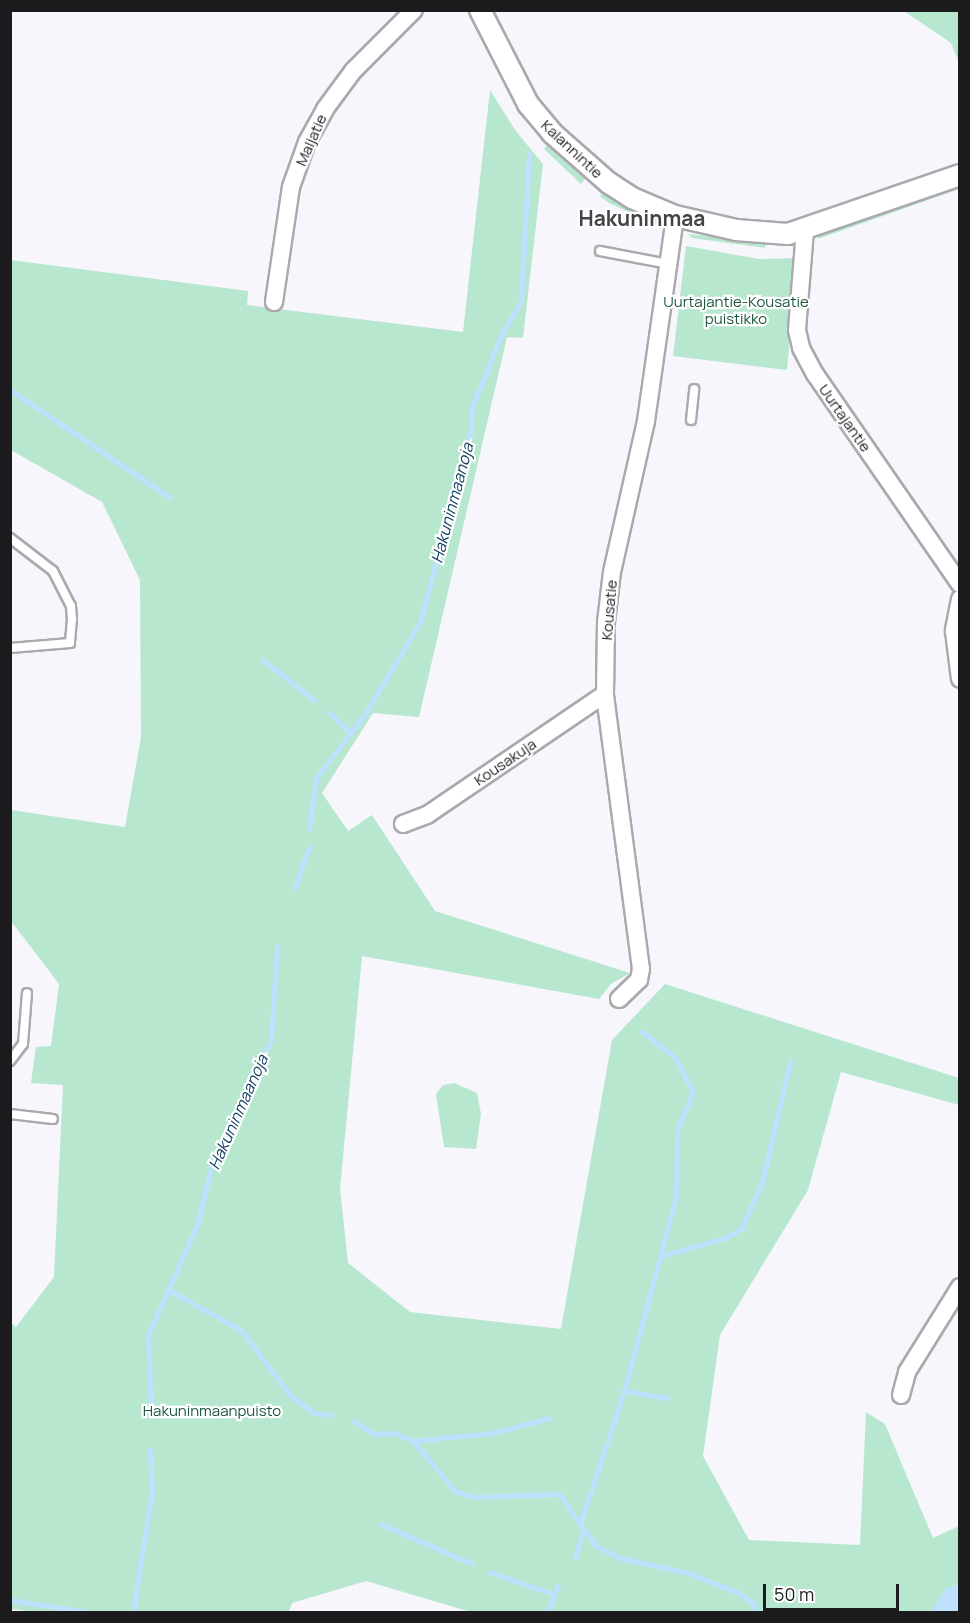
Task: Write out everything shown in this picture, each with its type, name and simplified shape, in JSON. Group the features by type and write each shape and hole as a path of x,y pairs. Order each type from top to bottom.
{"street":[{"name":"Maljatie","path":"274,302 291,187 307,142 353,71 414,10"},
{"name":"Kalannintie","path":"480,10 540,121 587,167 632,198 675,216 736,230 788,234 960,175"},
{"name":"Kousatie","path":"619,999 639,980 641,969 604,694 606,622 612,572 646,421 675,216"},
{"name":"Uurtajantie","path":"805,230 797,330 801,348 815,374 960,585"},
{"path":"960,600 954,631 960,679"},
{"name":"Kousakuja","path":"403,824 427,815 604,694"},
{"path":"901,1395 907,1372 960,1287"}],"lane":[{"path":"600,251 668,264"},
{"path":"691,420 694,389"},
{"path":"10,538 53,571 71,606 72,619 70,643 10,648"},
{"path":"10,1061 23,1044 27,993"},
{"path":"10,1114 52,1119"}],"green space":[{"path":"904,11 959,11 959,63 951,43"},
{"name":"Hakuninmaanpuisto","path":"490,90 515,130 543,164 523,338 507,337 419,717 373,713 322,793 348,831 372,815 435,911 630,973 611,984 599,999 362,956 340,1189 348,1263 410,1312 561,1329 612,1040 665,984 959,1078 959,1105 841,1072 808,1190 720,1335 703,1456 749,1540 860,1545 866,1412 885,1424 933,1538 959,1526 959,1612 471,1612 366,1581 292,1603 289,1612 36,1612 11,1609 11,1323 16,1327 54,1277 63,1085 31,1083 36,1047 51,1046 59,984 11,921 11,810 125,827 141,737 140,580 102,502 11,450 11,260 248,291 247,305 463,332"},
{"path":"547,145 585,179 581,184 544,149"},
{"path":"959,182 959,189 818,239 820,233"},
{"path":"603,191 657,218 663,228 609,203 600,196"},
{"path":"688,234 765,242 765,248 692,238"},
{"name":"Uurtajantie-Kousatie puistikko","path":"686,246 759,259 797,258 787,370 673,356"},
{"path":"454,1083 477,1093 481,1114 476,1149 444,1147 436,1094 443,1085"}],"water":[{"path":"959,1584 959,1612 931,1612 946,1588"}],"waterway":[{"name":"Hakuninmaanoja","path":"309,829 316,778 365,714 420,622 471,431 472,407 502,333 521,301 529,154"},
{"path":"10,390 169,497"},
{"path":"263,660 314,700"},
{"path":"330,713 349,732"},
{"name":"Hakuninmaanoja","path":"295,888 309,847"},
{"name":"Hakuninmaanoja","path":"151,1412 148,1335 197,1225 211,1168 271,1040 277,946"},
{"path":"580,1524 624,1391 676,1197 677,1130 693,1092 676,1058 641,1031"},
{"path":"660,1256 725,1238 741,1229 762,1183 790,1062"},
{"path":"170,1291 241,1330 290,1395 314,1413 331,1415"},
{"path":"624,1391 667,1398"},
{"path":"413,1441 493,1433 549,1418"},
{"path":"354,1421 374,1434 395,1433 413,1441 455,1491 473,1497 559,1494 596,1546 620,1558 688,1573 737,1592 753,1603 758,1612"},
{"name":"Hakuninmaanoja","path":"133,1612 152,1491 150,1450"},
{"path":"381,1524 472,1564"},
{"path":"575,1558 583,1530"},
{"path":"489,1572 553,1594"},
{"path":"547,1612 558,1585"},
{"path":"10,1600 87,1612"}],"district":[{"name":"Hakuninmaa","path":"642,218"}]}
